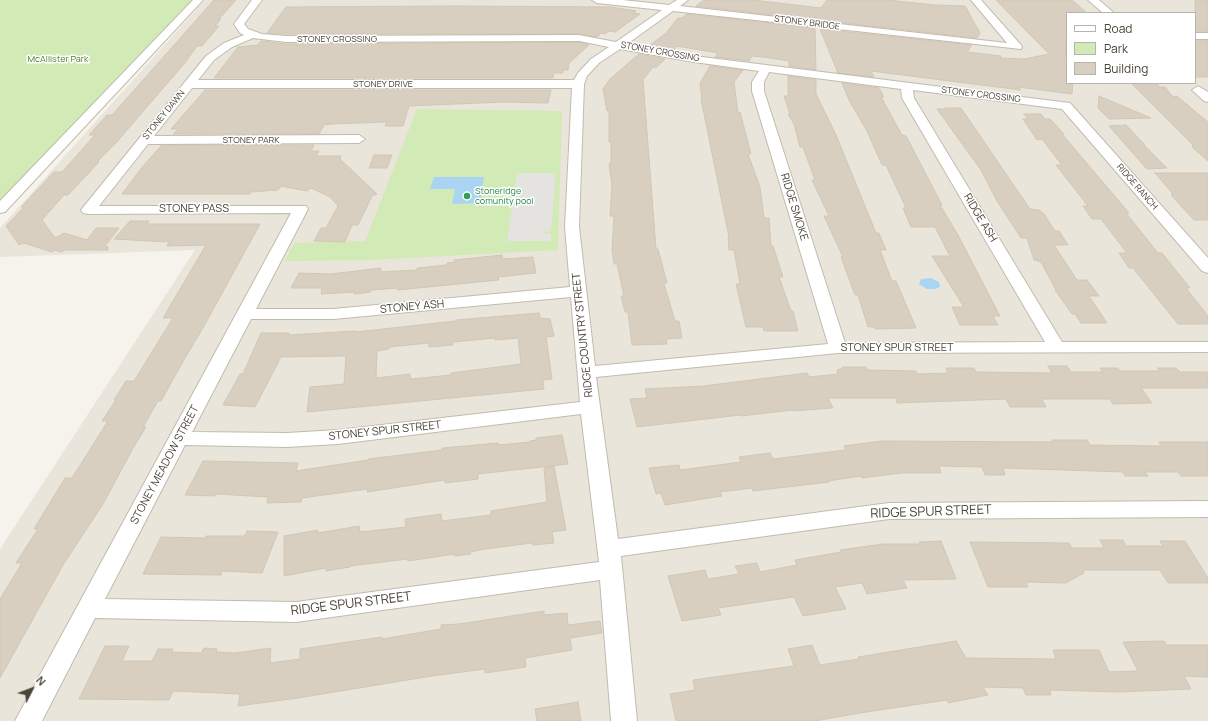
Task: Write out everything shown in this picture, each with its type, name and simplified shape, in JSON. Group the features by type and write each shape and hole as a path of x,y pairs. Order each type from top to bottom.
{"street":[{"path":"0,209 198,0"},
{"path":"252,35 244,31 239,24 257,0"},
{"name":"STONEY BRIDGE","path":"598,0 678,4 1017,47 976,0"},
{"path":"1094,0 1108,12"},
{"path":"578,84 588,68 617,45 678,4"},
{"name":"STONEY CROSSING","path":"252,35 286,39 566,38 617,45 671,55 766,68 1066,106"},
{"name":"STONEY DAWN","path":"88,210 188,84 216,53 228,45 252,35"},
{"path":"1196,36 1208,36"},
{"name":"RIDGE SMOKE","path":"766,68 758,82 758,91 838,348"},
{"name":"STONEY DRIVE","path":"188,84 578,84"},
{"name":"RIDGE COUNTRY STREET","path":"578,84 572,227 590,407 610,559 624,721"},
{"name":"RIDGE ASH","path":"907,86 908,98 1057,348"},
{"path":"1203,90 1208,98"},
{"name":"RIDGE RANCH","path":"1066,106 1208,268"},
{"name":"STONEY PARK","path":"143,140 359,139"},
{"name":"STONEY PASS","path":"88,210 300,209"},
{"name":"STONEY MEADOW STREET","path":"28,721 180,438 300,209"},
{"name":"STONEY ASH","path":"244,314 333,314 579,291"},
{"name":"STONEY SPUR STREET","path":"587,372 838,348 1208,347"},
{"name":"STONEY SPUR STREET","path":"180,438 287,440 338,437 590,407"},
{"name":"RIDGE SPUR STREET","path":"88,608 296,612 565,576 610,559 889,511 1208,509"}],"shaded area":[{"path":"205,0 1208,0 1208,721 0,721 0,549 195,250 0,257 0,228"},
{"path":"517,173 556,173 551,231 538,233 551,234 551,241 507,241"}],"green space":[{"name":"McAllister Park","path":"0,0 195,0 0,202"},
{"path":"417,109 562,111 558,250 370,260 285,261 294,243 365,241"}],"water":[{"name":"Stoneridge comunity pool","path":"434,177 484,177 480,203 452,204 455,189 430,189"},
{"path":"931,278 939,282 940,287 935,289 927,289 919,284 921,279"}],"building":[{"path":"214,0 236,0 219,19 221,19 215,26 219,26 202,46 197,46 184,64 115,144 97,162 99,162 68,195 64,195 42,220 55,238 64,233 87,240 96,228 119,228 105,246 108,247 108,250 65,250 61,252 55,250 52,252 24,243 19,245 6,226 24,207 21,207 54,172 62,172 95,135 89,135 107,115 112,115"},
{"path":"704,0 753,0 821,8 827,0 888,0 935,5 965,6 980,33 977,38 817,20 815,16 815,20 696,6"},
{"path":"996,0 1072,0 1086,12 1066,12 1066,84 1073,84 1072,94 1018,87 1021,90 871,71 874,77 838,73 820,29 972,45 967,52 1001,56 1000,58 1024,59 1049,54"},
{"path":"1195,0 1208,0 1208,32 1196,32"},
{"path":"286,7 611,7 636,11 633,13 640,14 615,32 609,31 605,34 601,33 597,37 579,34 267,33"},
{"path":"687,14 815,28 816,70 789,66 789,61 763,57 752,56 749,61 715,57 718,53 677,46 673,51 649,46 666,33 678,18 682,18"},
{"path":"1196,40 1208,40 1208,77 1196,77"},
{"path":"261,41 286,44 579,42 589,45 569,63 568,70 563,70 563,73 554,73 553,78 214,78 238,47 258,45"},
{"path":"639,54 665,59 657,67 653,67 643,80 656,249 658,249 667,283 664,283 665,287 675,321 679,321 682,338 666,339 667,344 632,345 628,312 625,312 621,296 624,296 617,264 614,264 612,250 614,216 610,216 612,185 609,164 611,163 611,142 609,142 609,111 607,111 603,89 610,79"},
{"path":"710,66 743,70 734,82 738,113 740,112 751,154 748,154 760,187 764,218 769,218 771,246 773,246 783,277 779,277 791,311 793,311 798,331 764,331 763,327 746,327 736,284 740,284 734,250 729,250 729,237 701,99 700,83"},
{"path":"788,76 816,80 816,94 836,135 876,233 879,233 886,250 880,250 892,281 896,281 916,328 875,329 874,327 868,327 858,295 855,295 841,257 843,257 824,216 829,216 812,180 815,180 803,147 800,147 794,124 788,114 790,114 784,96 788,96"},
{"path":"842,83 879,88 884,97 881,97 902,135 906,136 942,205 940,205 958,235 1000,316 993,316 998,325 960,325 952,307 964,307 932,256 950,256 935,227 911,227 903,208 906,208 886,165 882,165 867,131 849,100"},
{"path":"1132,84 1157,84 1160,87 1165,87 1172,96 1178,97 1208,122 1208,161 1192,147 1193,145"},
{"path":"205,90 551,90 548,103 503,102 409,106 403,126 385,126 387,122 331,124 324,125 319,134 173,134 179,129 171,129"},
{"path":"1099,96 1151,118 1109,119 1098,108"},
{"path":"945,108 961,108 1030,209 1039,210 1044,214 1055,231 1059,231 1068,245 1054,245 1077,280 1087,280 1099,296 1089,296 1107,323 1081,323 1075,314 1072,314 1055,290 1041,262 1034,260 1027,238 1021,238 997,201 981,170 937,109 946,109"},
{"path":"1024,114 1041,114 1045,119 1050,119 1064,134 1062,134 1129,213 1126,213 1158,253 1162,253 1190,288 1186,288 1208,316 1208,324 1178,324 1133,268 1129,268 1119,253 1127,253 1101,219 1092,219 1083,206 1088,206 1056,165 1062,165 1042,139 1037,140 1023,119 1028,119"},
{"path":"1126,125 1167,168 1147,169 1109,126"},
{"path":"162,145 314,145 311,151 319,151 316,156 341,156 340,159 377,194 372,196 358,225 352,225 345,242 314,241 321,228 326,228 338,206 330,197 311,188 307,191 281,186 278,190 251,192 250,194 122,194 143,166"},
{"path":"374,155 392,155 387,168 369,168"},
{"path":"1155,173 1208,173 1208,220 1194,220 1171,195 1173,194"},
{"path":"130,221 149,221 147,224 260,224 161,401 158,401 143,427 146,427 103,504 63,565 0,678 0,599 22,563 16,563 38,529 34,529 65,478 72,478 108,421 102,421 116,400 114,400 126,381 134,381 173,318 163,318 206,245 167,246 169,242 114,239"},
{"path":"502,255 503,259 533,257 536,273 498,277 499,280 398,290 398,288 371,290 371,292 354,294 354,292 321,294 322,288 291,288 299,273 331,274 381,268 381,272 417,270 417,268 447,265 447,263 455,262 454,260"},
{"path":"539,313 540,318 550,319 554,336 546,337 552,379 543,380 544,389 307,412 310,387 344,384 346,356 281,357 255,407 223,405 240,374 243,374 261,333 289,333 288,335 355,332 456,320","holes":["495,338 495,340 518,338 521,364 451,373 451,375 411,379 410,374 376,378 377,351 389,349 389,347 429,343 429,347 453,345 453,342"]},
{"path":"1048,366 1067,366 1071,372 1103,372 1100,368 1118,368 1120,371 1160,371 1157,368 1176,368 1180,372 1208,372 1208,388 1141,388 1152,403 1113,404 1110,399 1042,399 1046,407 1010,407 1006,399 897,403 896,398 828,398 833,408 740,415 637,427 630,399 647,398 645,389 703,386 807,373 809,377 838,374 837,370 843,368 842,367 866,367 867,370 916,371 917,374 948,373 946,368 974,368 976,372 1052,373"},
{"path":"562,435 568,464 478,474 478,479 445,483 445,480 367,492 368,489 302,498 301,502 267,503 268,497 215,494 215,496 185,495 203,461 298,463 296,471 368,459 442,450 442,448 530,442 536,440 536,438"},
{"path":"1052,440 1087,440 1090,445 1161,446 1159,442 1208,442 1208,476 1181,476 1178,472 1145,472 1148,476 1125,476 1123,472 1003,468 1005,475 985,475 982,467 939,466 941,473 901,473 862,478 861,476 828,481 829,482 753,491 752,488 720,492 722,496 665,505 661,493 656,494 649,468 679,465 680,470 741,462 739,457 770,453 773,459 846,450 844,446 882,441 1053,442"},
{"path":"554,466 566,530 552,532 554,543 533,545 532,543 485,549 470,552 471,554 455,556 455,554 408,561 408,559 350,566 326,571 326,568 284,576 284,536 318,530 318,533 359,526 360,532 406,527 405,519 441,514 442,521 491,515 491,511 547,502 544,468"},
{"path":"247,531 278,532 262,573 222,571 221,575 143,574 161,537 205,538 206,536 245,536"},
{"path":"1100,540 1123,540 1126,546 1163,546 1160,541 1185,541 1208,578 1208,583 1168,583 1160,570 1083,570 1084,573 1066,583 1026,582 1028,587 988,587 970,542 1069,543 1072,548 1104,548"},
{"path":"941,541 956,579 903,580 907,588 867,594 862,583 835,587 846,609 803,616 794,597 718,608 721,615 682,621 668,576 705,570 708,579 739,574 735,566 757,563 760,572 797,565 795,560 841,552 840,550 883,544 920,544 919,542"},
{"path":"544,611 544,615 567,613 568,625 600,621 602,633 570,638 572,650 525,658 526,667 485,673 485,669 432,676 298,698 238,706 240,694 173,691 169,700 79,699 105,646 129,646 122,661 152,661 158,649 173,649 171,652 201,653 204,648 217,649 216,652 235,653 271,648 270,663 300,659 300,649 382,637 382,639 441,629 441,625 459,624"},
{"path":"956,641 966,658 1056,659 1053,650 1099,650 1109,672 1138,671 1123,642 1164,641 1167,645 1208,645 1208,677 1184,676 1191,689 1118,692 1050,690 1051,695 1026,695 1023,688 983,687 988,695 948,703 947,700 815,721 676,721 670,694 695,690 693,680 794,666 788,649 812,645 820,665 859,659 858,657"},
{"path":"578,702 581,721 537,721 535,709"}],"place":[{"name":"Stoneridge comunity pool","path":"467,196"}]}
